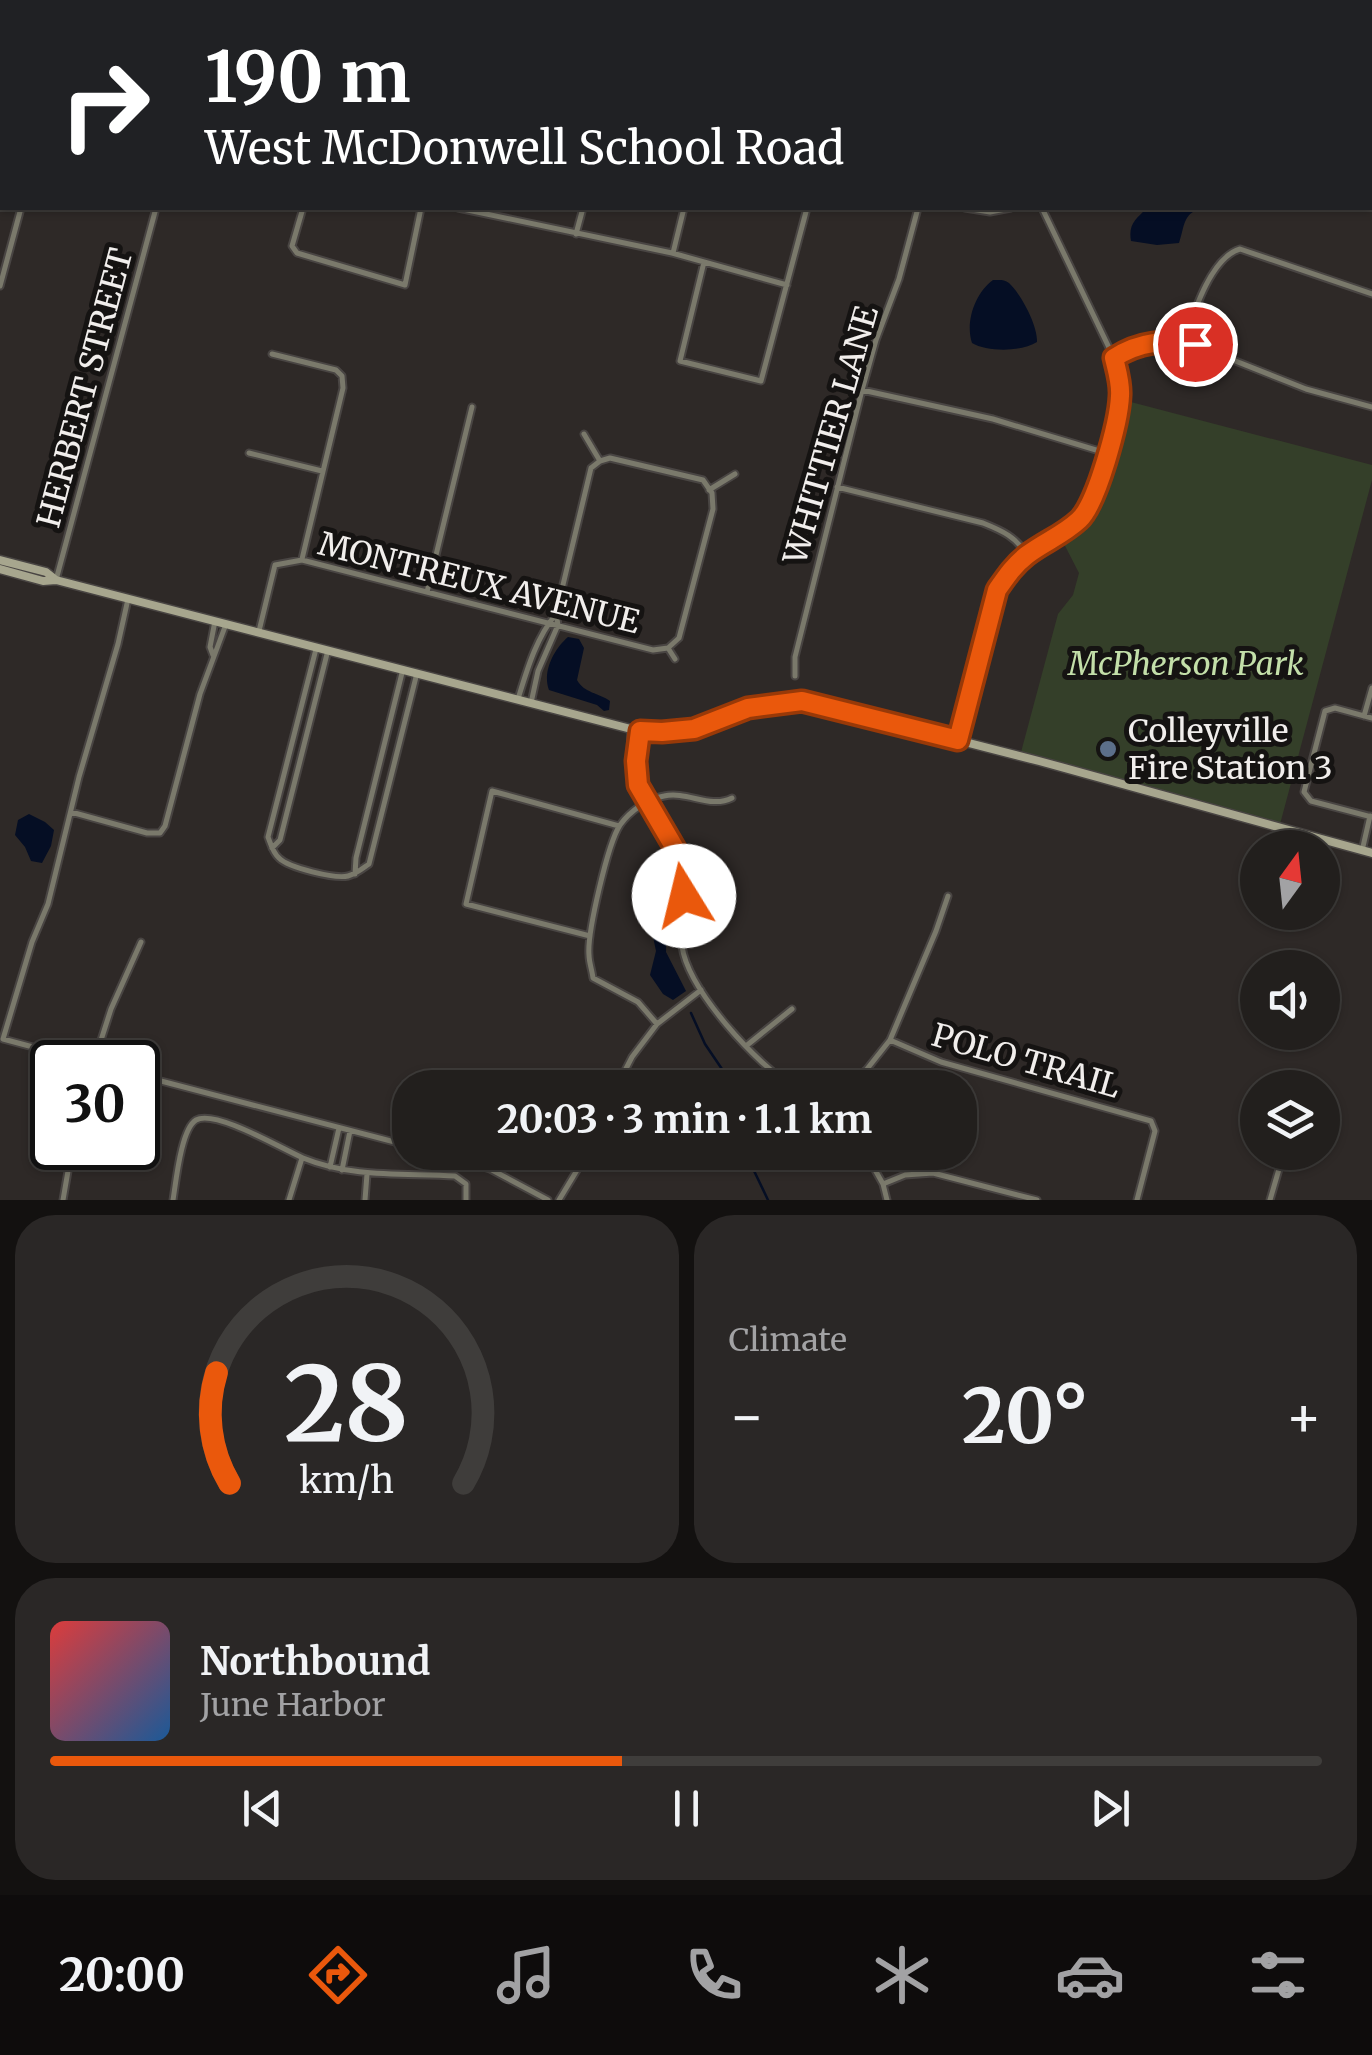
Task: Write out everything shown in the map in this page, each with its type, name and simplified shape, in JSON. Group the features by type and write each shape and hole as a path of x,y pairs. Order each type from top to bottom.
{"main road":[{"path":"0,560 46,572 56,580"},
{"path":"0,569 128,598 636,730 694,729 748,708 802,701 1372,854"}],"street":[{"path":"0,286 20,210"},
{"name":"HERBERT STREET","path":"56,580 155,210"},
{"path":"301,210 292,246 298,253 405,285 421,210"},
{"path":"475,210 672,254 786,285"},
{"path":"576,234 582,210"},
{"path":"672,254 683,210"},
{"path":"704,262 680,361 761,381 806,210"},
{"name":"WHITTIER LANE","path":"796,676 795,657 862,390 900,279 917,210"},
{"path":"958,740 997,590 1010,570 1027,555 1083,517 1096,492 1120,400 1114,358 1043,210"},
{"path":"1184,342 1199,296 1223,260 1240,249 1372,294"},
{"path":"1114,358 1152,341 1195,344 1306,389 1372,407"},
{"path":"272,354 336,370 342,376 344,388 302,560"},
{"path":"862,390 993,419 1107,454"},
{"path":"427,592 472,407"},
{"path":"584,434 600,461"},
{"path":"249,453 322,470"},
{"path":"531,703 538,670 558,625 556,614 591,468 600,461 610,458 703,480 712,493 713,509 679,638 668,648"},
{"path":"709,490 736,474"},
{"path":"837,486 983,523 1006,532 1027,555"},
{"name":"MONTREUX AVENUE","path":"259,632 276,565 302,560 654,650 668,648 675,659"},
{"path":"30,1046 2,1039 48,904 128,598"},
{"path":"518,699 528,665 556,614"},
{"path":"213,656 210,647 215,621"},
{"path":"72,812 147,833 160,833 170,812 200,694 226,624"},
{"path":"317,647 268,837 276,856 300,868 339,877 355,874 368,864 417,673"},
{"path":"272,848 280,840 328,650"},
{"path":"355,874 403,670"},
{"path":"309,676 321,679"},
{"path":"1362,851 1371,817 1311,801 1305,785 1324,714 1335,708 1368,717 1372,688"},
{"path":"397,696 410,700"},
{"path":"636,730 630,754 636,761 638,785 680,857 684,880 682,944 689,970 746,1046 772,1070"},
{"path":"590,936 466,904 479,838 492,791 619,826"},
{"path":"657,1024 638,1002 593,978 588,956 602,878 619,826 646,800 667,795 721,803 732,798"},
{"path":"865,1070 890,1040 948,896"},
{"path":"99,1040 141,942"},
{"path":"625,1070 657,1024 701,990"},
{"path":"746,1046 792,1009"},
{"name":"POLO TRAIL","path":"890,1040 942,1062 1151,1121 1156,1131 1137,1200"},
{"path":"160,1081 392,1141"},
{"path":"173,1200 188,1129 197,1119 210,1116 302,1158 342,1170 455,1176 466,1184 466,1200"},
{"path":"330,1167 339,1128"},
{"path":"342,1170 350,1130"},
{"path":"288,1200 302,1158"},
{"path":"62,1200 68,1170"},
{"path":"492,1170 548,1200"},
{"path":"559,1200 577,1170"},
{"path":"875,1170 888,1200"},
{"path":"1270,1200 1279,1170"},
{"path":"883,1184 933,1173 1037,1200"},
{"path":"365,1200 367,1174"}],"green space":[{"name":"McPherson Park","path":"1127,401 1372,465 1372,480 1279,828 1020,756 1058,614 1073,595 1079,573 1062,540 1087,520 1102,494"}],"water":[{"path":"1145,210 1198,210 1188,217 1179,243 1131,241 1136,219"},
{"path":"993,280 1007,282 1019,295 1032,319 1037,342 1005,350 972,343 973,308"},
{"path":"568,637 579,639 584,648 577,680 610,701 609,710 549,690 551,661"},
{"path":"29,814 54,830 42,863 31,861 15,835 18,820"},
{"path":"660,861 668,886 666,952 686,991 673,1000 663,994 650,975 656,951 652,932 655,915 645,893 649,869"}],"waterway":[{"path":"691,1013 723,1070"},
{"path":"754,1170 768,1200"}],"place":[{"name":"Colleyville Fire Station 3","path":"1108,749"}],"route":[{"path":"684,896 680,857 638,785 640,731 694,729 748,708 802,701 958,740 997,590 1010,570 1027,555 1083,517 1096,492 1120,400 1114,358 1152,341 1195,344"}]}
